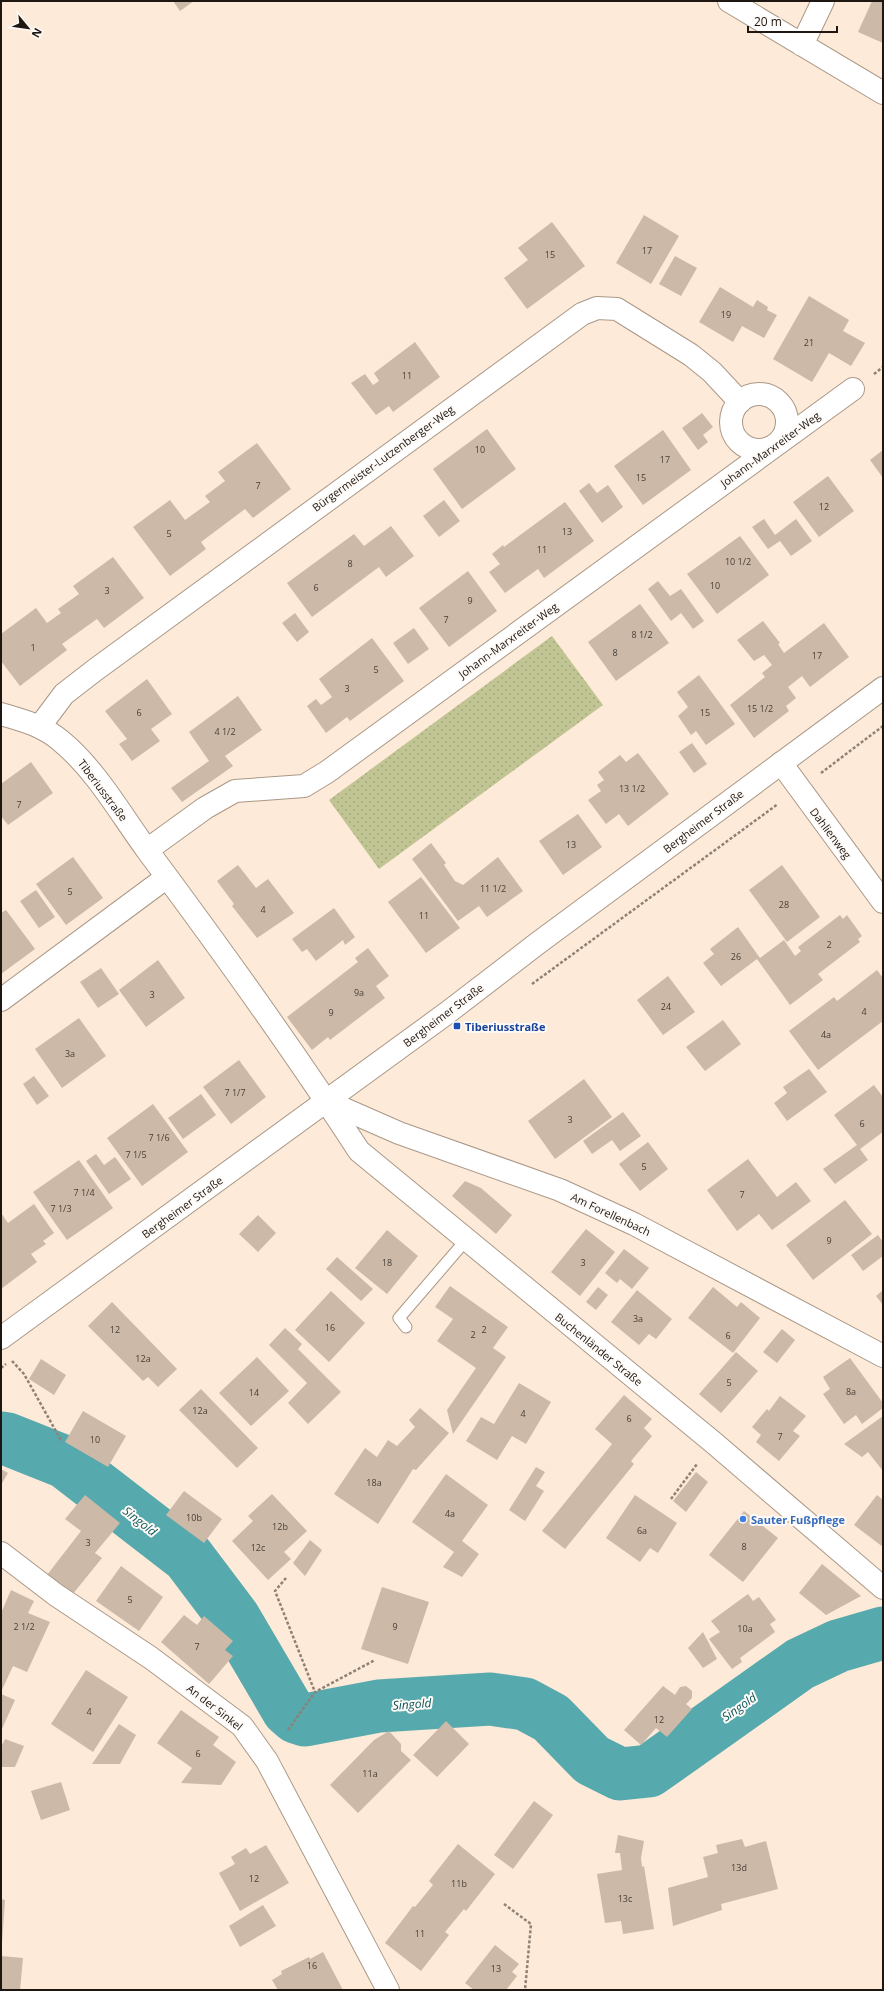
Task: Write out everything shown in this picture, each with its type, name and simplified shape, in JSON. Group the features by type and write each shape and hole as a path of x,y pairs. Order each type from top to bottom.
{"street":[{"path":"728,1 883,93"},
{"path":"802,45 823,1"},
{"name":"Bürgermeister-Lutzenberger-Weg","path":"40,726 64,694 95,670 582,314 597,308 617,309 691,355 712,372 740,402"},
{"name":"Johann-Marxreiter-Weg","path":"147,850 205,808 235,791 304,786 327,772 853,389"},
{"path":"756,394 774,398 781,404 787,421 786,430 776,445 767,449 758,450 745,446 735,436 732,428 732,418 735,409 740,402 747,397 756,394"},
{"name":"Bergheimer Straße","path":"1,1338 447,1013 538,943 883,688"},
{"name":"Tiberiusstraße","path":"1,714 40,726 61,740 84,763 326,1101"},
{"name":"Dahlienweg","path":"781,763 799,790 883,902"},
{"path":"1,1000 167,877"},
{"name":"Buchenländer Straße","path":"326,1101 359,1151 714,1443 883,1588"},
{"name":"Am Forellenbach","path":"326,1101 399,1133 540,1182 580,1199 634,1224 883,1356"},
{"name":"An der Sinkel","path":"1,1553 56,1596 151,1658 242,1726 267,1761 388,1990"}],"lane":[{"path":"406,1327 399,1318 466,1240"}],"path":[{"path":"532,984 698,861 799,790 883,726"},
{"path":"12,1360 24,1374 62,1442"},
{"path":"671,1499 714,1443"},
{"path":"286,1578 275,1591 315,1692"},
{"path":"288,1730 315,1692 375,1660"},
{"path":"504,1904 531,1924 524,1990"}],"green space":[{"path":"552,636 603,705 379,869 329,800"}],"building":[{"path":"173,1 194,1 180,11"},
{"path":"872,1 883,1 883,43 858,32"},
{"path":"644,215 679,236 651,284 616,263"},
{"path":"552,222 585,266 527,309 504,278 528,260 518,248"},
{"path":"675,256 697,268 681,296 659,284"},
{"path":"720,287 753,307 757,300 768,307 767,310 777,315 764,338 742,326 733,342 699,322"},
{"path":"809,296 849,320 843,331 865,343 851,366 829,353 812,382 773,359"},
{"path":"415,342 440,377 393,412 389,406 376,415 351,383 365,374 373,385 379,381 374,373"},
{"path":"702,413 713,427 703,435 708,442 698,450 682,428"},
{"path":"487,429 516,469 462,509 433,469"},
{"path":"663,430 691,470 643,505 614,466"},
{"path":"257,443 291,489 253,518 245,509 201,542 206,549 170,576 133,527 170,500 185,520 210,502 205,496 225,481 218,472"},
{"path":"883,450 883,478 870,460"},
{"path":"828,476 854,511 819,537 793,502"},
{"path":"589,483 597,493 608,485 623,507 602,523 579,491"},
{"path":"444,500 460,521 439,537 423,516"},
{"path":"565,502 594,541 544,578 538,569 505,593 489,572 500,564 492,554 503,545 504,547"},
{"path":"764,519 775,535 796,519 812,541 791,556 780,541 768,549 752,527"},
{"path":"391,526 414,556 386,577 379,567 312,617 287,583 354,534 364,546"},
{"path":"740,536 769,575 717,614 687,574"},
{"path":"113,557 144,598 104,628 97,619 62,644 67,650 20,686 1,661 1,634 36,608 47,623 61,613 58,609 79,594 73,586"},
{"path":"468,571 497,611 449,647 419,608"},
{"path":"658,581 670,596 681,589 704,621 693,629 681,613 671,621 648,589"},
{"path":"640,604 669,643 616,681 588,642"},
{"path":"295,613 309,632 297,642 282,623"},
{"path":"763,621 780,643 778,644 784,653 824,623 849,657 810,687 802,676 788,687 796,698 786,706 789,711 754,738 730,705 765,677 762,673 772,665 764,655 754,661 737,640"},
{"path":"414,628 429,649 408,664 393,643"},
{"path":"372,638 404,681 350,721 347,717 326,733 307,706 316,699 321,705 332,697 319,679"},
{"path":"699,675 735,724 706,745 696,731 691,735 678,716 688,707 677,692"},
{"path":"147,679 172,714 151,729 160,741 132,761 119,744 127,739 105,711"},
{"path":"238,696 262,730 225,756 233,766 182,802 171,788 209,761 189,732"},
{"path":"692,743 707,764 694,773 679,752"},
{"path":"638,753 669,794 628,826 619,814 606,824 588,800 601,791 597,785 604,780 598,772 620,755 626,762"},
{"path":"31,762 53,793 8,825 1,816 1,784"},
{"path":"578,814 602,847 563,875 539,841"},
{"path":"431,843 446,863 444,865 455,881 463,885 498,857 523,891 487,917 479,906 458,921 412,859"},
{"path":"73,857 103,898 66,925 36,884"},
{"path":"238,865 256,888 268,879 294,913 257,938 232,906 234,904 217,881"},
{"path":"782,865 820,917 787,942 749,890"},
{"path":"421,877 460,928 426,953 388,902"},
{"path":"36,890 55,917 39,928 20,901"},
{"path":"334,908 355,937 345,945 343,940 316,961 307,949 302,952 292,939"},
{"path":"6,910 35,949 1,974 1,913"},
{"path":"840,915 843,919 847,915 862,936 858,939 860,942 818,974 823,980 790,1005 757,959 721,986 703,963 714,954 710,949 738,927 760,958 784,940 795,956 801,951 798,947"},
{"path":"368,948 389,976 376,986 385,998 330,1040 328,1037 312,1050 287,1017 358,962 355,958"},
{"path":"158,960 185,998 146,1027 119,990"},
{"path":"101,968 119,994 98,1008 80,982"},
{"path":"877,970 883,978 883,1021 818,1070 789,1031 834,997 837,1001"},
{"path":"668,976 695,1012 663,1035 637,1000"},
{"path":"79,1018 106,1056 62,1088 35,1049"},
{"path":"723,1020 741,1044 705,1071 686,1047"},
{"path":"239,1060 266,1097 231,1124 203,1087"},
{"path":"809,1069 827,1092 787,1121 774,1103 787,1093 783,1087"},
{"path":"34,1076 49,1096 37,1105 23,1084"},
{"path":"584,1079 612,1117 555,1159 528,1121"},
{"path":"874,1085 883,1097 883,1132 860,1149 868,1160 835,1184 823,1169 857,1145 834,1115"},
{"path":"201,1094 216,1115 183,1139 168,1118"},
{"path":"153,1104 188,1152 142,1186 107,1138"},
{"path":"623,1112 641,1136 620,1151 612,1140 592,1154 583,1141"},
{"path":"648,1142 668,1169 640,1191 619,1164"},
{"path":"96,1154 104,1165 115,1157 131,1179 109,1194 86,1161"},
{"path":"748,1159 777,1197 796,1182 811,1201 772,1230 759,1214 737,1231 707,1190"},
{"path":"79,1160 113,1208 67,1240 33,1192"},
{"path":"465,1181 481,1188 512,1215 496,1234 452,1196"},
{"path":"845,1200 872,1234 813,1280 786,1245"},
{"path":"34,1204 54,1233 43,1241 46,1244 31,1254 37,1262 1,1289 1,1213 8,1223"},
{"path":"258,1215 276,1233 258,1252 239,1234"},
{"path":"586,1229 615,1252 580,1296 551,1272"},
{"path":"387,1230 418,1256 387,1294 355,1268"},
{"path":"878,1235 883,1242 883,1256 863,1271 851,1255"},
{"path":"624,1249 649,1268 632,1289 620,1279 617,1283 605,1273"},
{"path":"337,1257 373,1289 361,1301 326,1269"},
{"path":"450,1286 508,1327 493,1348 506,1357 453,1434 447,1410 476,1368 437,1341 453,1319 435,1307"},
{"path":"598,1287 608,1295 596,1310 586,1302"},
{"path":"713,1287 737,1307 741,1302 760,1318 733,1353 688,1318"},
{"path":"637,1290 672,1319 656,1339 649,1334 639,1345 611,1322"},
{"path":"883,1290 883,1305 876,1296"},
{"path":"331,1291 365,1323 329,1362 295,1330"},
{"path":"112,1302 177,1369 158,1387 148,1377 143,1381 88,1326"},
{"path":"285,1328 302,1344 298,1349 341,1392 308,1424 288,1403 307,1383 269,1345"},
{"path":"782,1329 795,1340 777,1363 763,1352"},
{"path":"736,1352 758,1371 721,1413 699,1394"},
{"path":"257,1357 289,1391 251,1426 219,1393"},
{"path":"850,1358 883,1403 883,1408 862,1424 856,1415 844,1424 823,1394 830,1389 823,1377"},
{"path":"41,1359 66,1375 54,1395 29,1379"},
{"path":"519,1383 551,1402 526,1444 512,1436 497,1460 466,1441 481,1417 494,1424"},
{"path":"201,1389 258,1448 237,1468 179,1410"},
{"path":"624,1395 652,1419 644,1428 652,1436 631,1461 634,1464 565,1549 542,1531 612,1444 595,1429"},
{"path":"780,1396 806,1416 793,1431 800,1436 779,1461 756,1442 761,1435 752,1427 767,1409 769,1411"},
{"path":"420,1408 449,1433 416,1470 413,1469 378,1524 334,1494 365,1448 377,1457 388,1440 397,1446 415,1427 409,1420"},
{"path":"83,1411 126,1436 108,1467 65,1442"},
{"path":"883,1416 883,1471 868,1452 862,1457 844,1444"},
{"path":"536,1467 545,1472 536,1486 544,1491 525,1521 509,1510"},
{"path":"1,1469 8,1473 1,1485"},
{"path":"696,1472 708,1482 686,1512 673,1501"},
{"path":"446,1474 488,1505 462,1541 479,1554 462,1577 443,1567 454,1552 412,1522"},
{"path":"184,1491 222,1519 204,1543 166,1515"},
{"path":"272,1494 307,1531 284,1552 291,1559 268,1580 232,1541 253,1521 248,1516"},
{"path":"85,1495 120,1523 95,1553 102,1558 72,1595 47,1575 81,1531 65,1519"},
{"path":"635,1495 677,1523 658,1553 650,1548 640,1562 606,1538"},
{"path":"877,1495 883,1500 883,1547 854,1525"},
{"path":"744,1511 778,1538 743,1582 709,1555"},
{"path":"310,1540 322,1550 305,1576 293,1563"},
{"path":"822,1564 861,1596 826,1615 799,1593"},
{"path":"121,1566 163,1597 139,1631 96,1601"},
{"path":"382,1587 429,1602 408,1664 361,1649"},
{"path":"11,1590 34,1601 28,1613 50,1622 27,1672 13,1666 1,1692 1,1613"},
{"path":"748,1594 753,1601 759,1597 776,1620 770,1624 775,1632 740,1658 742,1662 732,1669 709,1639 720,1632 711,1621"},
{"path":"184,1615 197,1625 204,1616 233,1641 225,1650 233,1656 209,1684 161,1642"},
{"path":"703,1632 717,1659 703,1668 688,1648"},
{"path":"86,1670 128,1697 93,1752 51,1724"},
{"path":"663,1686 675,1695 680,1687 686,1686 692,1691 692,1698 686,1704 692,1709 667,1737 656,1728 641,1745 624,1730"},
{"path":"1,1694 15,1700 1,1731"},
{"path":"181,1710 219,1737 213,1745 236,1762 221,1785 181,1783 192,1768 157,1743"},
{"path":"446,1721 469,1744 437,1777 413,1755"},
{"path":"119,1724 136,1735 120,1764 92,1764"},
{"path":"389,1731 401,1744 401,1751 411,1760 358,1813 330,1785 374,1740"},
{"path":"5,1739 24,1746 15,1767 1,1767 1,1747"},
{"path":"61,1782 70,1810 41,1820 31,1791"},
{"path":"534,1801 553,1815 513,1869 494,1855"},
{"path":"618,1835 644,1841 641,1858 642,1867 644,1866 654,1929 623,1934 621,1921 605,1923 597,1874 622,1870 620,1853 615,1853"},
{"path":"742,1839 745,1847 766,1841 778,1889 721,1904 722,1910 673,1926 668,1888 708,1877 703,1857 718,1853 716,1845"},
{"path":"458,1844 495,1874 466,1911 464,1909 445,1932 449,1935 421,1971 385,1943 413,1906 415,1907 433,1885 429,1881"},
{"path":"266,1845 289,1883 240,1911 219,1873 235,1864 231,1857 246,1848 250,1854"},
{"path":"1,1899 5,1900 2,1943 1,1943"},
{"path":"263,1905 276,1926 240,1947 229,1926"},
{"path":"495,1945 519,1964 512,1972 517,1976 506,1990 474,1990 465,1983"},
{"path":"323,1952 343,1990 278,1990 272,1980 282,1974 281,1971 309,1957 310,1959"},
{"path":"1,1956 23,1958 20,1990 1,1990"}],"waterway":[{"name":"Singold","path":"1,1438 65,1462 188,1557 234,1618 288,1710 296,1717 305,1720 379,1706 490,1699 525,1704 551,1718 592,1760 620,1774 649,1771 800,1664 838,1646 883,1633"}],"place":[{"name":"Tiberiusstraße","path":"457,1026"},
{"name":"Sauter Fußpflege","path":"743,1519"}]}
